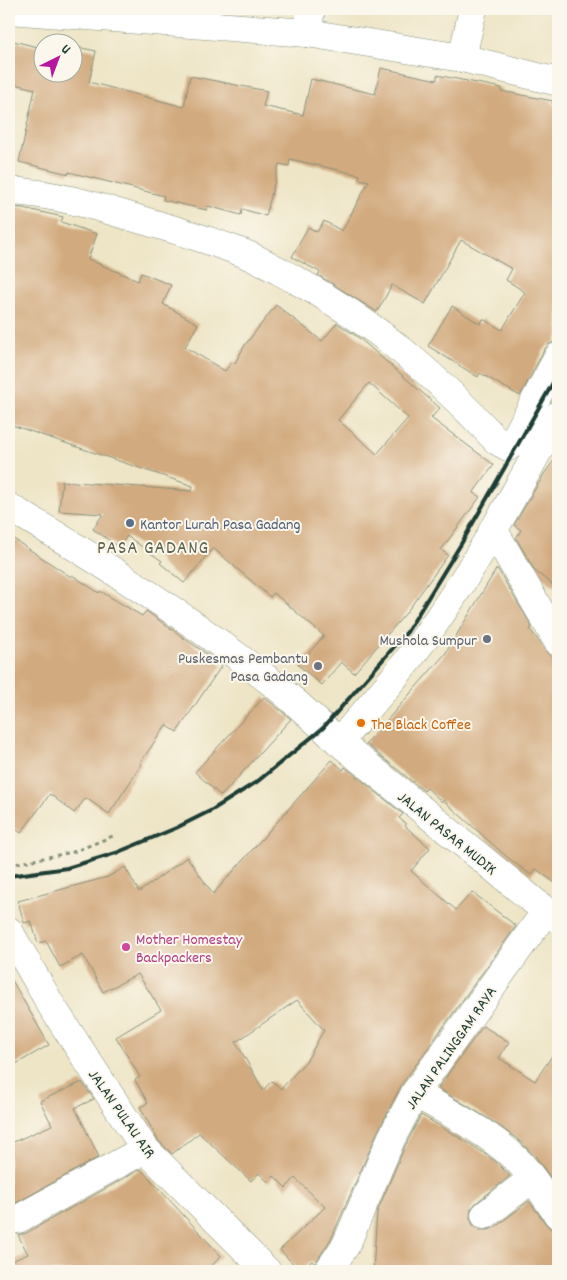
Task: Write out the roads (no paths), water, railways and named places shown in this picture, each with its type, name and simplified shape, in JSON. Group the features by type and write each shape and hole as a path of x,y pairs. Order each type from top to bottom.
{"street":[{"path":"462,58 473,9"},
{"path":"9,10 309,21 558,82"},
{"path":"9,190 54,196 96,206 159,225 244,254 288,276 330,299 398,346 453,395 497,442 504,446 508,447 512,444 558,357"},
{"path":"339,742 390,684 413,654 459,586 517,489 558,415"},
{"name":"JALAN PASAR MUDIK","path":"9,507 131,583 271,682 312,716 339,742 552,915"},
{"path":"493,529 558,642"},
{"name":"JALAN PALINGGAM RAYA","path":"328,1271 346,1245 391,1139 415,1093 552,915"},
{"name":"JALAN PULAU AIR","path":"9,933 51,1005 145,1150 267,1271"},
{"path":"415,1093 496,1143 518,1162 558,1215"},
{"path":"18,1219 145,1150"},
{"path":"485,1215 532,1179"}],"railway":[{"path":"9,876 67,868 116,853 176,828 212,810 258,781 323,728 407,632 461,544 558,374"}],"place":[{"name":"Kantor Lurah Pasa Gadang","path":"130,523"},
{"name":"Mushola Sumpur","path":"487,639"},
{"name":"Puskesmas Pembantu Pasa Gadang","path":"318,666"},
{"name":"The Black Coffee","path":"361,723"},
{"name":"Mother Homestay Backpackers","path":"126,947"}],"district":[{"name":"PASA GADANG","path":"153,546"}]}
